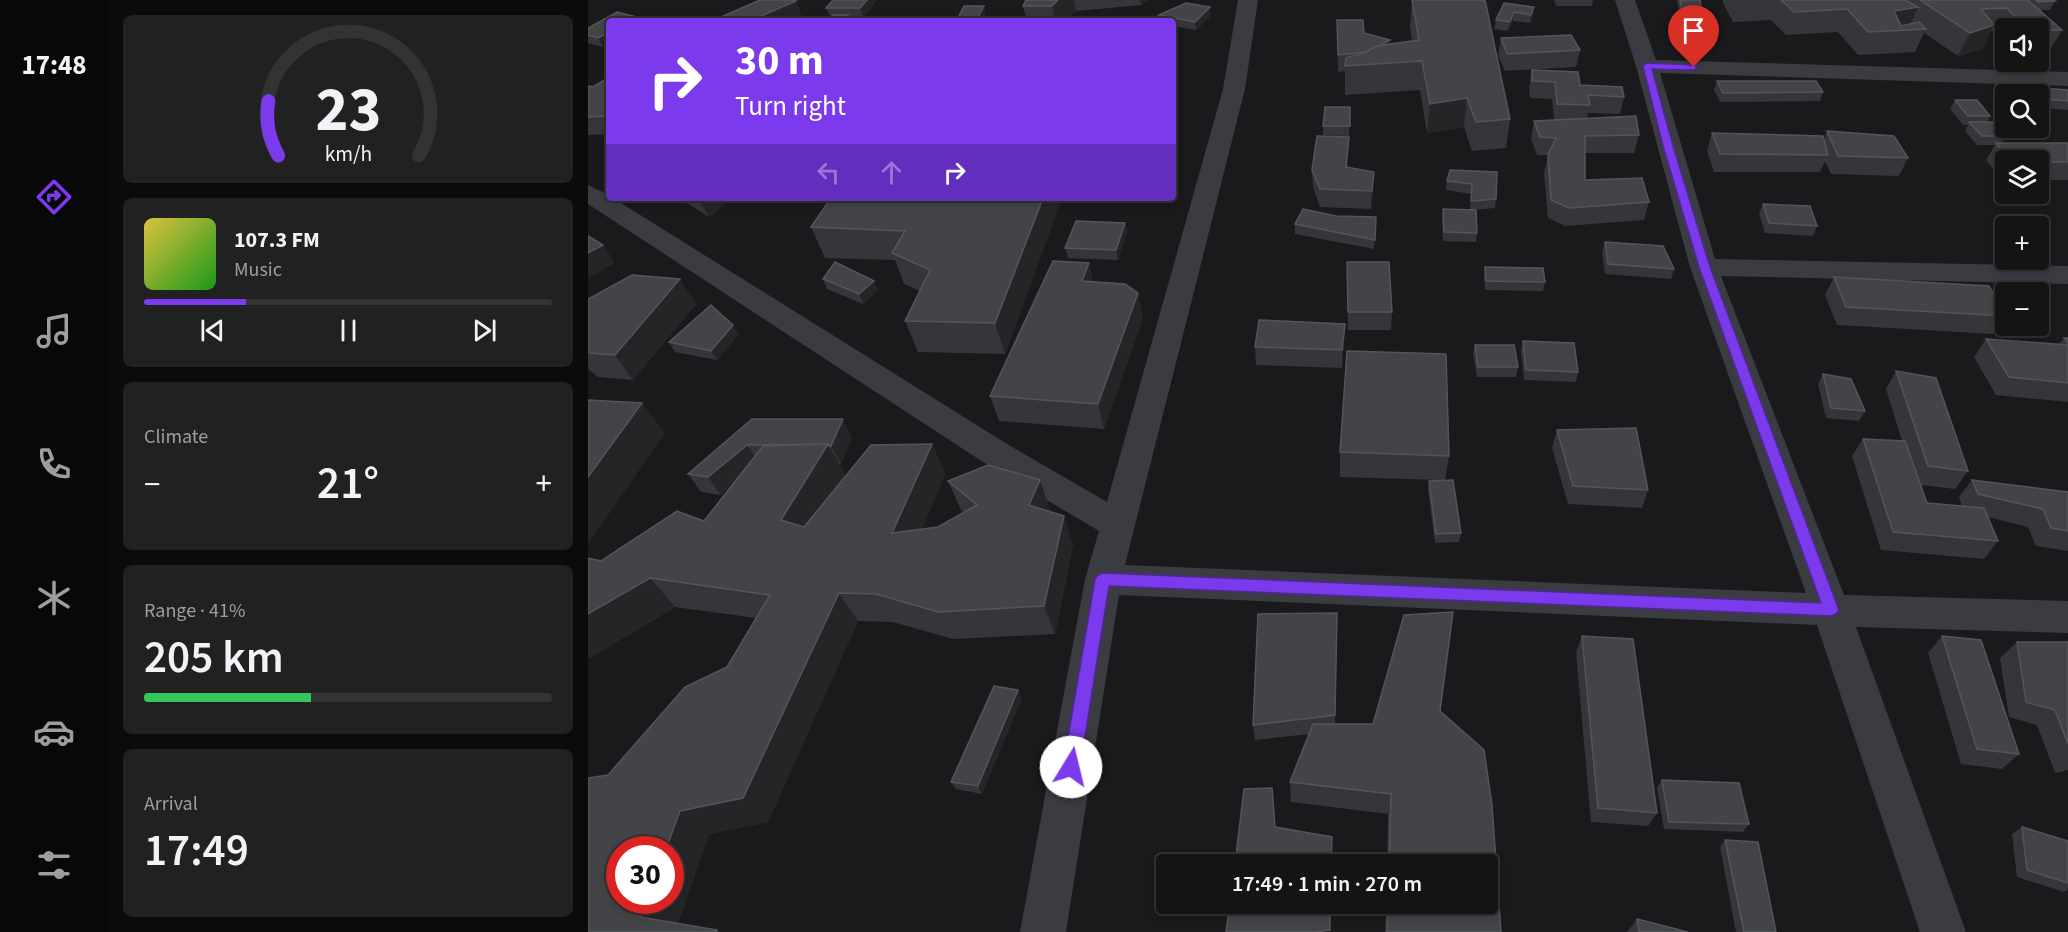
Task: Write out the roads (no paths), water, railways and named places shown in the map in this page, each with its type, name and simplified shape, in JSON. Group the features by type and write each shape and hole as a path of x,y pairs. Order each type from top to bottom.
{"street":[{"path":"1043,932 1103,579 1234,89 1248,0"},
{"path":"1625,0 1647,66 1704,267 1831,610 1943,932"},
{"path":"1647,66 2068,79"},
{"path":"588,193 995,453 1116,524"},
{"path":"1704,267 2068,275"},
{"path":"1103,579 1831,610 2068,617"}]}
